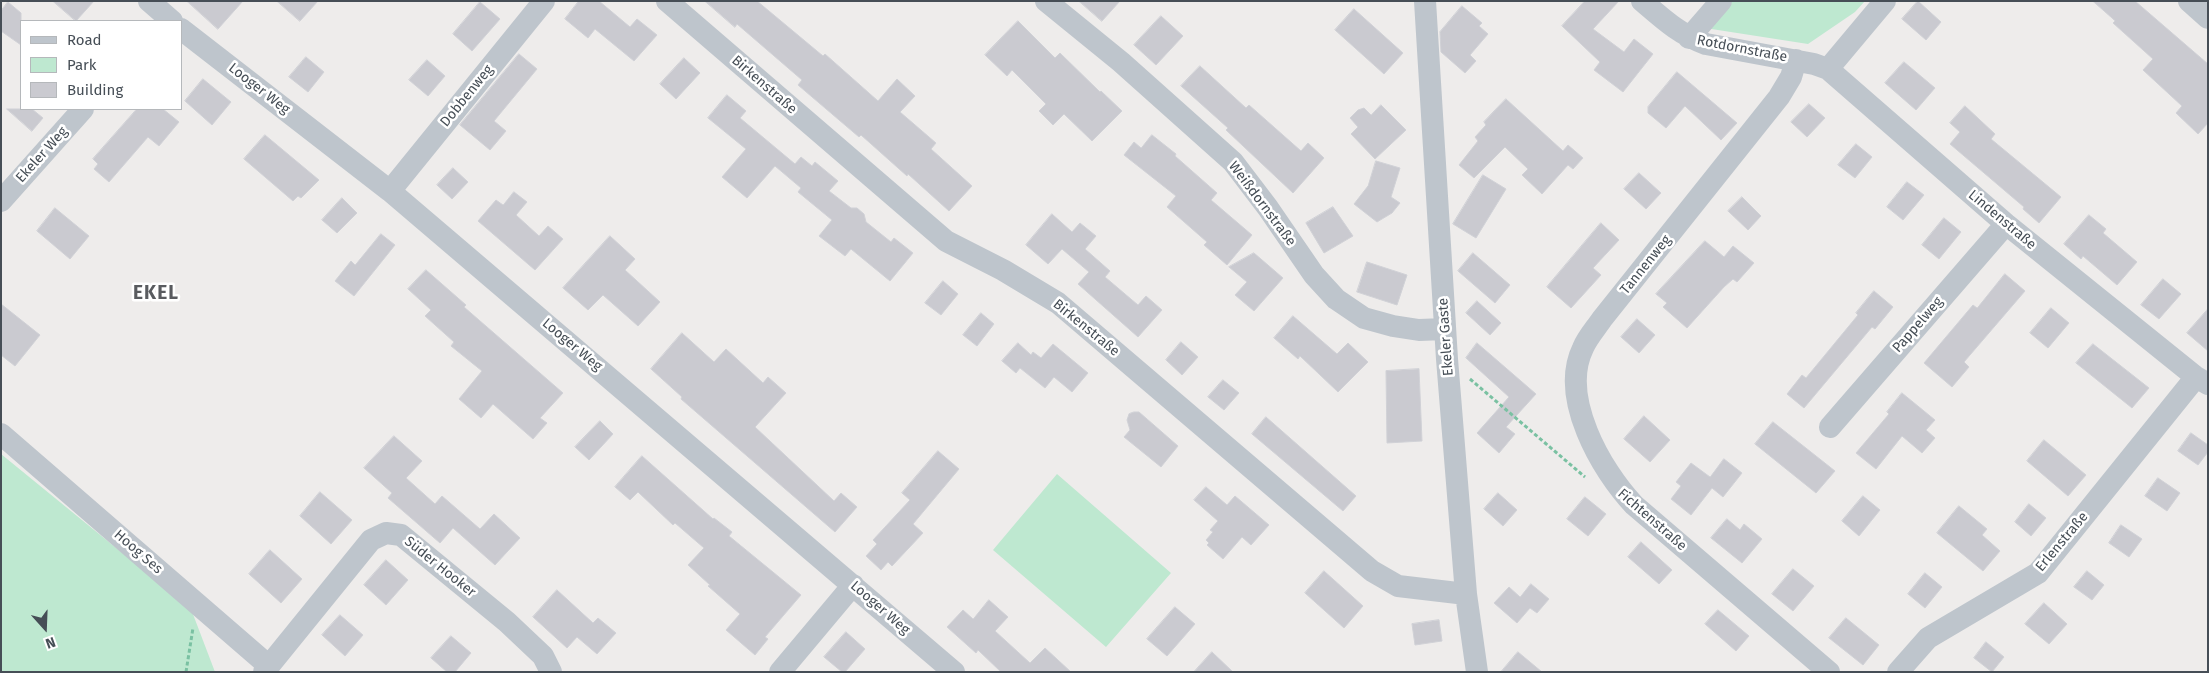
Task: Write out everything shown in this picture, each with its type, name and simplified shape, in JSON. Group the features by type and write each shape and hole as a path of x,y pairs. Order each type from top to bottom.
{"street":[{"name":"Dobbenweg","path":"390,191 544,1"},
{"name":"Birkenstraße","path":"667,1 946,241 1004,270 1058,303 1372,571 1398,586 1466,594"},
{"name":"Weißdornstraße","path":"1046,1 1121,62 1233,162 1268,208 1314,275 1336,299 1364,318 1393,326 1419,330 1445,329"},
{"name":"Ekeler Gaste","path":"1425,1 1447,359 1466,594 1477,672"},
{"name":"Rotdornstraße","path":"1642,1 1674,29 1689,38 1706,44 1796,60"},
{"path":"1689,38 1720,1"},
{"path":"1828,69 1885,1"},
{"path":"2189,1 2208,18"},
{"name":"Looger Weg","path":"182,26 390,191 954,672"},
{"name":"Lindenstraße","path":"1796,60 1828,69 2006,224 2202,381"},
{"name":"Tannenweg","path":"1618,488 1588,434 1580,410 1576,385 1577,367 1582,348 1602,319 1780,97 1791,77 1796,60"},
{"name":"Ekeler Weg","path":"1,200 82,110"},
{"name":"Pappelweg","path":"1830,427 2006,224"},
{"name":"Erlenstraße","path":"1898,672 1928,638 2038,573 2202,381"},
{"name":"Hoog Ses","path":"1,434 197,602 266,669"},
{"name":"Fichtenstraße","path":"1618,488 1634,505 1829,672"},
{"name":"Süder Hooker","path":"266,669 371,540 386,533 401,535 507,622 543,656 551,672"},
{"path":"780,672 853,585"}],"path":[{"path":"1447,359 1586,477"},
{"path":"186,672 197,602"}],"green space":[{"path":"1728,1 1865,1 1855,12 1808,44 1705,28"},
{"path":"1,454 191,609 215,672 1,672"},
{"path":"1057,474 1171,573 1106,647 993,550"}],"building":[{"path":"53,1 94,1 75,20"},
{"path":"187,1 243,1 218,29"},
{"path":"277,1 318,1 300,21"},
{"path":"579,1 599,1 630,27 637,19 657,35 634,61 595,29 588,38 565,19"},
{"path":"705,1 757,1 823,56 825,54 878,101 897,79 915,96 900,112 936,143 931,149 972,186 949,211 908,174 907,176 861,135 859,137 798,85 802,80 737,24 735,27"},
{"path":"1079,1 1120,1 1102,21"},
{"path":"1585,1 1619,1 1593,29 1624,52 1634,39 1653,54 1623,92 1594,70 1600,62 1562,26"},
{"path":"1918,1 1941,22 1926,40 1902,19"},
{"path":"2093,1 2135,1 2208,64 2208,123 2198,134 2176,113 2182,106 2143,70 2153,59 2113,23 2115,21"},
{"path":"8,2 21,13 20,44 1,31 1,11"},
{"path":"480,2 500,19 472,51 453,34"},
{"path":"1462,6 1482,23 1479,26 1488,34 1470,55 1476,61 1465,73 1441,52 1440,32"},
{"path":"1354,9 1403,53 1384,74 1335,30"},
{"path":"1161,16 1183,36 1156,65 1134,45"},
{"path":"1018,21 1055,58 1060,53 1122,111 1092,141 1064,114 1053,125 1039,111 1046,104 1012,70 1007,76 985,55"},
{"path":"519,54 537,69 494,121 506,131 490,150 460,125"},
{"path":"306,57 324,72 308,92 289,77"},
{"path":"684,58 700,73 676,99 660,84"},
{"path":"427,60 445,76 428,96 409,80"},
{"path":"1904,62 1935,88 1916,110 1885,83"},
{"path":"1200,66 1246,108 1249,105 1301,151 1308,143 1324,158 1293,193 1226,130 1228,128 1181,86"},
{"path":"1677,72 1737,123 1721,140 1685,106 1666,128 1648,113 1648,107"},
{"path":"203,79 231,102 212,125 185,101"},
{"path":"727,95 746,111 740,118 795,164 801,157 812,166 815,162 838,181 829,191 851,208 857,208 864,214 866,222 891,242 894,238 913,253 890,281 851,249 845,256 819,236 832,220 798,192 801,188 775,166 747,198 722,177 746,149 708,118"},
{"path":"1506,99 1563,151 1568,145 1583,158 1573,169 1568,165 1542,194 1522,175 1528,169 1505,147 1474,178 1459,165 1478,141 1475,137 1486,125 1484,122"},
{"path":"1809,104 1825,118 1807,137 1791,122"},
{"path":"1381,105 1406,130 1375,159 1351,134 1358,127 1350,118 1358,110 1364,108 1371,115"},
{"path":"1965,106 1995,134 1991,139 2061,197 2039,223 2023,209 2024,207 1950,144 1960,132 1950,123"},
{"path":"7,109 33,110 43,118 32,131"},
{"path":"136,110 164,110 179,122 159,146 148,137 109,182 94,169 98,164 93,159"},
{"path":"265,135 319,180 301,198 298,196 293,201 244,159"},
{"path":"1152,135 1176,154 1175,156 1217,193 1211,200 1252,235 1227,265 1204,245 1207,242 1167,207 1176,196 1124,155 1134,142 1141,148"},
{"path":"1856,144 1872,157 1855,178 1838,165"},
{"path":"1376,161 1400,168 1391,197 1400,203 1392,213 1377,222 1354,204 1368,186"},
{"path":"453,168 468,182 452,199 437,185"},
{"path":"1639,173 1661,193 1646,209 1624,189"},
{"path":"1483,175 1506,189 1476,238 1453,224"},
{"path":"1907,182 1924,195 1903,220 1887,207"},
{"path":"514,192 527,202 516,215 539,236 548,226 563,239 535,270 478,221 496,200 503,205"},
{"path":"1742,197 1761,216 1748,230 1728,211"},
{"path":"342,198 357,213 337,233 322,220"},
{"path":"1333,207 1353,236 1324,253 1306,223"},
{"path":"55,208 89,236 70,259 37,231"},
{"path":"1052,214 1072,232 1080,223 1096,236 1085,249 1110,271 1105,277 1138,305 1146,296 1162,310 1138,337 1078,284 1089,272 1062,249 1048,264 1026,245"},
{"path":"2089,215 2106,229 2103,233 2137,262 2117,285 2083,256 2081,259 2064,244"},
{"path":"1944,218 1961,232 1939,259 1922,245"},
{"path":"1601,223 1619,240 1593,268 1601,275 1571,308 1547,287"},
{"path":"381,234 395,245 354,296 335,281 351,261 355,265"},
{"path":"610,236 635,259 625,270 660,302 638,326 603,295 588,310 563,288"},
{"path":"1705,241 1724,257 1733,246 1754,263 1737,282 1733,279 1724,287 1687,328 1663,307 1667,303 1656,294"},
{"path":"1254,253 1283,278 1254,311 1235,295 1247,282 1229,267"},
{"path":"1473,253 1510,285 1495,303 1458,271"},
{"path":"1367,262 1407,275 1397,305 1357,292"},
{"path":"426,270 466,305 464,307 563,393 540,418 547,423 533,439 493,404 481,418 459,399 482,371 451,346 454,342 425,316 431,310 408,289"},
{"path":"2005,274 2025,291 1964,362 1969,367 1952,387 1924,363 1973,305 1977,308"},
{"path":"2163,279 2181,294 2159,319 2141,305"},
{"path":"943,281 958,294 941,315 925,303"},
{"path":"1874,291 1893,307 1875,329 1872,327 1804,408 1787,394 1802,375 1806,378 1858,315 1856,313"},
{"path":"1477,301 1501,323 1490,335 1466,313"},
{"path":"1,304 40,335 15,366 1,355"},
{"path":"2051,308 2069,323 2048,348 2030,333"},
{"path":"2208,309 2208,351 2187,333"},
{"path":"981,313 994,324 977,346 963,335"},
{"path":"1293,316 1337,354 1348,343 1368,362 1338,392 1300,356 1298,359 1274,338"},
{"path":"1637,319 1655,335 1639,353 1621,337"},
{"path":"682,333 714,362 726,349 763,383 768,377 786,393 755,427 834,501 841,493 857,507 835,532 681,399 682,397 651,369"},
{"path":"1181,342 1198,357 1182,375 1166,360"},
{"path":"1018,343 1031,355 1033,352 1041,358 1053,344 1088,373 1072,392 1054,377 1045,388 1020,368 1016,373 1002,361"},
{"path":"1477,343 1536,394 1506,427 1515,434 1499,453 1477,433 1509,397 1466,358"},
{"path":"2093,344 2149,388 2132,408 2076,363"},
{"path":"1419,369 1422,441 1387,443 1386,371"},
{"path":"1223,380 1239,393 1224,410 1208,397"},
{"path":"1902,393 1935,420 1926,430 1935,438 1922,453 1902,436 1876,469 1856,453 1889,414 1887,412"},
{"path":"1139,412 1178,446 1161,467 1124,437 1130,430 1127,420 1129,414"},
{"path":"1644,416 1670,440 1650,462 1624,439"},
{"path":"1266,417 1356,496 1343,511 1252,434"},
{"path":"600,421 613,434 589,460 575,447"},
{"path":"1773,422 1835,471 1816,493 1755,444"},
{"path":"2191,433 2208,445 2208,452 2198,465 2178,451"},
{"path":"394,436 422,461 406,478 435,504 442,496 480,529 494,514 520,538 495,565 453,528 440,543 388,498 392,493 364,468"},
{"path":"2044,440 2086,475 2068,496 2027,461"},
{"path":"938,451 959,469 913,524 923,533 892,566 888,562 881,570 866,556 877,544 873,540 910,500 902,493"},
{"path":"642,456 713,519 732,532 729,536 801,595 765,637 768,639 755,655 726,630 740,614 708,586 710,585 688,565 704,548 675,523 673,525 638,492 630,500 615,487"},
{"path":"1724,459 1742,473 1723,497 1712,488 1691,515 1671,499 1681,486 1676,482 1691,463 1710,477"},
{"path":"2158,478 2180,493 2167,511 2145,496"},
{"path":"1206,487 1227,505 1235,496 1269,525 1251,545 1242,537 1223,559 1207,545 1209,543 1206,540 1213,532 1210,530 1218,521 1194,500"},
{"path":"320,492 352,520 331,544 300,516"},
{"path":"1498,493 1517,510 1503,526 1484,509"},
{"path":"1863,496 1880,510 1859,536 1842,521"},
{"path":"1585,497 1606,514 1588,536 1567,519"},
{"path":"2029,504 2046,518 2031,536 2015,522"},
{"path":"1959,506 1987,529 1982,535 2000,551 1983,571 1937,533"},
{"path":"1727,519 1740,530 1744,524 1762,539 1742,563 1711,538"},
{"path":"2121,525 2142,539 2129,557 2109,543"},
{"path":"1641,542 1672,570 1659,584 1628,557"},
{"path":"270,550 302,579 281,603 249,574"},
{"path":"386,560 408,580 386,605 364,585"},
{"path":"1793,569 1814,586 1793,611 1772,594"},
{"path":"1324,571 1363,606 1344,628 1305,593"},
{"path":"2087,571 2104,585 2092,600 2074,587"},
{"path":"1925,573 1942,587 1925,608 1908,594"},
{"path":"1531,584 1549,599 1537,613 1530,608 1517,623 1494,603 1509,587 1520,597"},
{"path":"557,590 593,623 598,618 616,633 597,654 577,637 567,648 533,617"},
{"path":"989,600 1008,617 995,631 1030,663 1045,648 1071,672 1001,672 978,650 976,653 947,627 963,610 973,619"},
{"path":"2044,603 2067,624 2049,644 2025,624"},
{"path":"1175,607 1195,624 1167,656 1147,639"},
{"path":"1718,610 1749,636 1736,651 1705,624"},
{"path":"340,615 363,635 345,656 322,635"},
{"path":"1846,618 1879,645 1863,665 1829,638"},
{"path":"1439,620 1442,641 1415,645 1412,624"},
{"path":"846,632 865,649 845,672 842,672 824,657"},
{"path":"451,636 471,653 455,672 447,672 431,658"},
{"path":"1986,642 2004,657 1992,672 1974,658"},
{"path":"1212,652 1233,672 1194,672"},
{"path":"1518,652 1542,672 1501,672"}],"district":[{"name":"EKEL","path":"156,294"}]}
